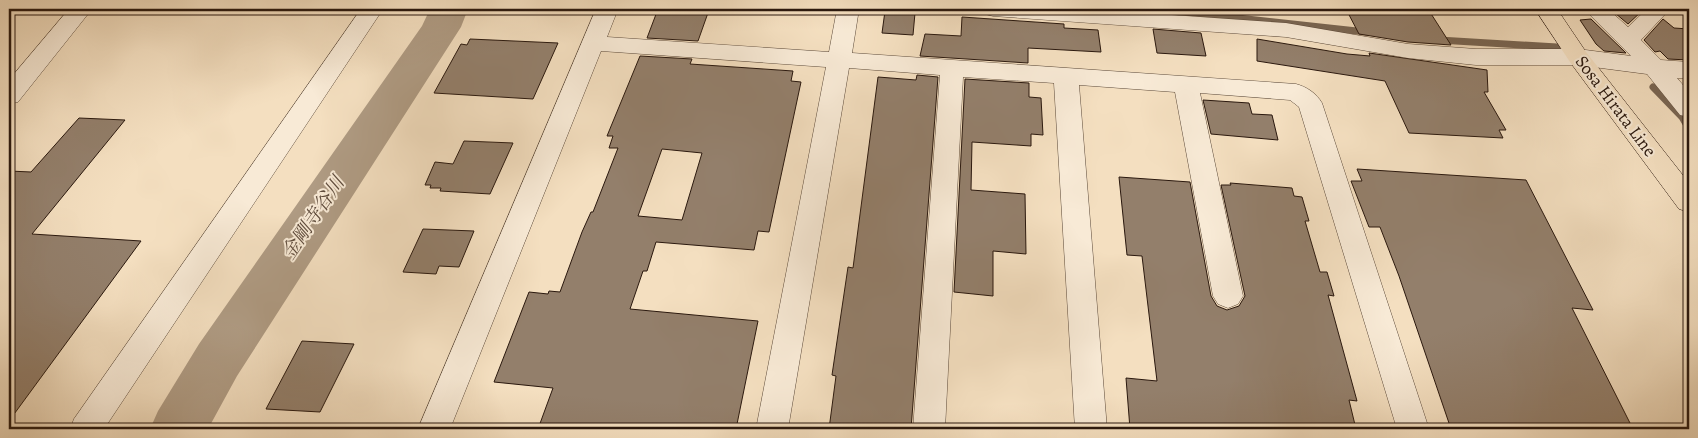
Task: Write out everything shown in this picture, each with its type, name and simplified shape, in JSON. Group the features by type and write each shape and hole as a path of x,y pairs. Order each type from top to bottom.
{"main road":[{"name":"Sosa Hirata Line","path":"1546,9 1578,57 1689,202"}],"street":[{"path":"9,96 81,9"},
{"path":"86,429 372,9"},
{"path":"434,429 607,9"},
{"path":"772,429 848,9"},
{"path":"1005,9 1178,15 1286,30 1408,51 1476,57 1578,57 1689,70"},
{"path":"1595,9 1628,39 1674,88 1689,109"},
{"path":"1628,39 1658,9"},
{"path":"593,43 1296,92 1310,103 1413,429"},
{"path":"929,429 952,68"},
{"path":"1066,76 1091,429"},
{"path":"1186,84 1228,296"}],"building":[{"path":"658,9 709,10 698,41 647,38"},
{"path":"1346,9 1428,9 1451,45 1408,42 1359,34"},
{"path":"1643,10 1628,24 1615,13"},
{"path":"885,11 915,13 913,35 882,33"},
{"path":"962,17 1064,24 1064,28 1098,30 1101,52 1028,48 1028,63 920,56 925,34 961,36"},
{"path":"1591,19 1626,53 1604,51 1596,44 1580,20"},
{"path":"1663,19 1674,28 1689,29 1689,60 1668,59 1660,51 1655,52 1644,40"},
{"path":"1153,29 1201,33 1206,56 1157,53"},
{"path":"470,39 558,43 533,99 434,93 461,44 467,45"},
{"path":"1257,39 1347,54 1370,56 1369,53 1487,70 1488,92 1484,92 1506,130 1499,130 1503,138 1409,133 1385,81 1257,61"},
{"path":"640,56 692,59 690,64 793,71 791,81 801,82 769,232 758,231 754,250 656,242 647,271 643,271 630,309 758,321 736,429 538,429 553,388 494,382 529,292 548,294 549,291 560,292 582,232 591,212 593,212 618,148 609,148 613,136 607,136","holes":["662,149 702,153 682,220 638,216"]},
{"path":"917,75 938,77 911,429 829,429 836,376 832,375 848,267 853,268 878,77 916,80"},
{"path":"965,79 1029,83 1029,97 1041,98 1043,135 1031,134 1031,146 972,142 971,190 1025,194 1026,254 993,251 993,296 954,292"},
{"path":"1203,100 1249,103 1252,114 1272,115 1278,140 1211,134"},
{"path":"79,118 125,120 32,234 141,241 9,421 9,171 31,172"},
{"path":"464,141 513,143 490,194 440,191 441,188 430,188 431,185 425,185 435,162 453,164"},
{"path":"1357,169 1526,180 1593,310 1572,308 1633,429 1451,429 1399,276 1380,227 1369,227 1351,181 1362,181"},
{"path":"1119,177 1190,182 1211,296 1217,306 1227,310 1239,306 1245,296 1221,185 1231,185 1230,183 1292,188 1294,196 1302,197 1309,221 1305,221 1320,272 1327,272 1334,296 1328,295 1357,401 1349,400 1356,429 1130,429 1126,378 1157,381 1142,256 1127,255"},
{"path":"423,229 474,231 459,267 439,266 436,274 403,272"},
{"path":"302,341 354,344 320,412 266,409"}],"waterway":[{"name":"金剛寺谷川","path":"178,429 218,360 441,27 449,9"},
{"path":"1157,9 1366,32"},
{"path":"1439,40 1557,47"},
{"path":"1653,87 1682,117 1689,129"}]}
